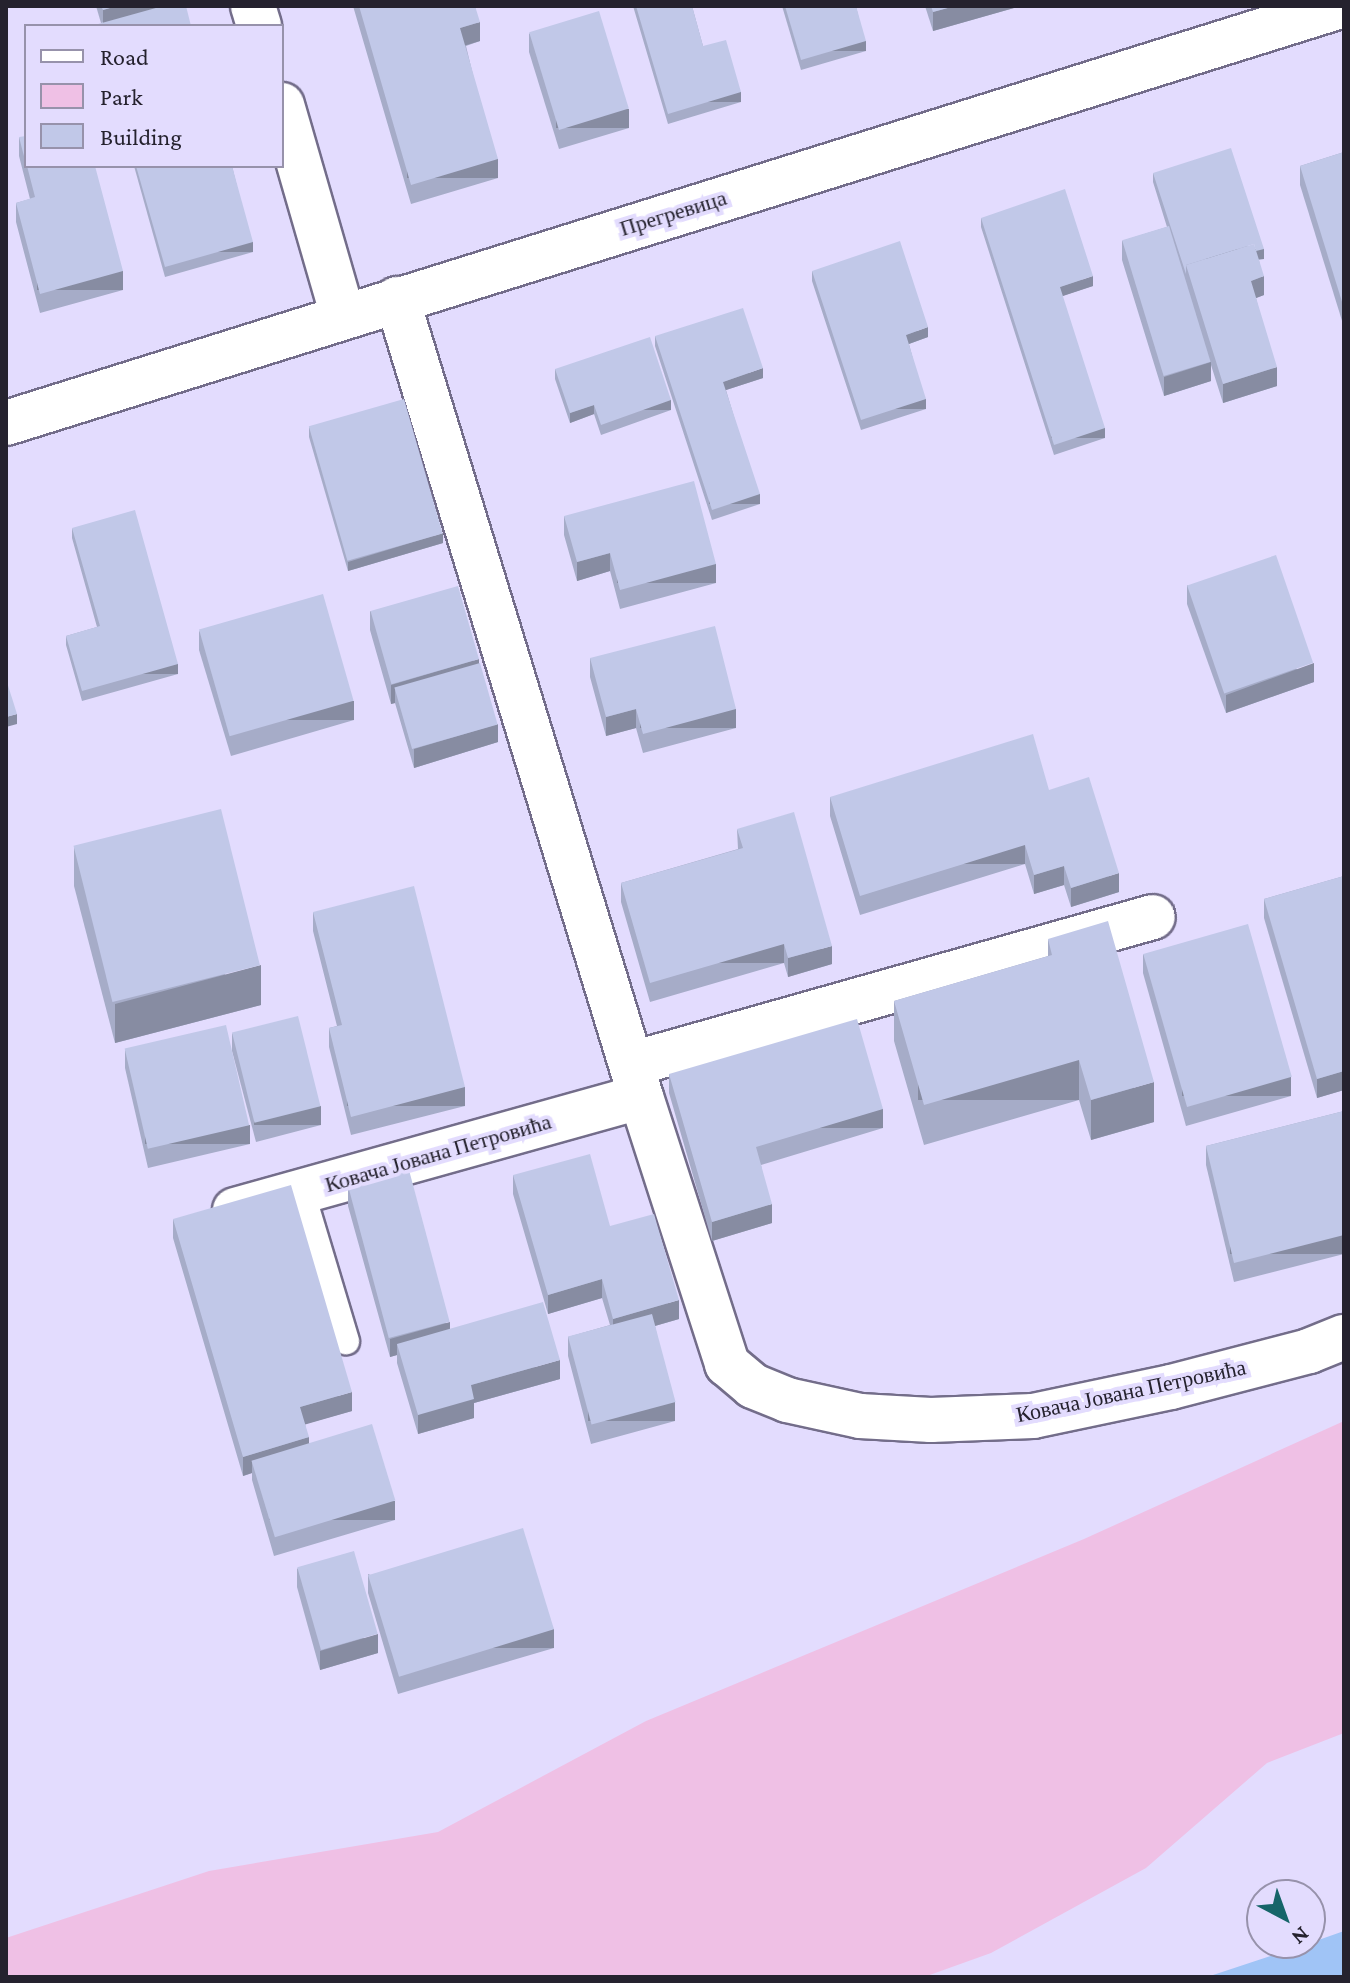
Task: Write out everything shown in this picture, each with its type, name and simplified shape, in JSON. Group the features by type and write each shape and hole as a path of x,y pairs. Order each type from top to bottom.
{"street":[{"name":"Прегревица","path":"6,423 1341,6"},
{"path":"284,112 343,316"},
{"path":"397,299 637,1080"},
{"name":"Ковача Јована Петровића","path":"234,1210 1153,917"},
{"name":"Ковача Јована Петровића","path":"637,1080 727,1364 753,1386 787,1400 860,1416 931,1420 1033,1416 1171,1387 1309,1351 1344,1337"}],"lane":[{"path":"301,1191 346,1341"}],"green space":[{"path":"1344,1421 1344,1733 1267,1763 1146,1868 991,1953 924,1977 6,1977 6,1938 209,1871 438,1832 646,1721 1084,1539"}],"water":[{"path":"1344,1931 1344,1977 1207,1977 1262,1959 1326,1959 1326,1937"}],"building":[{"path":"163,6 186,6 190,24 98,24"},
{"path":"359,6 475,6 480,22 460,28 498,159 411,185"},
{"path":"636,6 692,6 703,46 726,40 741,92 668,114"},
{"path":"785,6 856,6 866,41 801,60"},
{"path":"931,6 955,6 933,12"},
{"path":"599,11 629,109 559,130 529,32"},
{"path":"24,136 24,156 19,137"},
{"path":"1231,148 1264,249 1256,251 1254,244 1186,265 1186,274 1153,173"},
{"path":"1344,152 1344,304 1343,305 1300,166"},
{"path":"28,168 96,168 123,271 40,294 16,203 35,197"},
{"path":"137,168 233,168 253,242 165,267"},
{"path":"1065,189 1093,276 1060,287 1105,428 1054,445 981,218"},
{"path":"1169,226 1211,362 1164,376 1122,240"},
{"path":"900,241 928,327 906,335 926,399 861,420 812,271"},
{"path":"1254,244 1264,276 1251,281 1277,367 1223,384 1186,265"},
{"path":"743,308 763,368 723,382 760,494 712,510 655,336"},
{"path":"650,337 671,400 601,425 594,405 570,413 555,369"},
{"path":"404,399 443,534 347,561 309,426"},
{"path":"694,481 716,564 620,590 610,553 577,562 564,516"},
{"path":"135,510 178,664 82,691 66,636 100,626 72,528"},
{"path":"1276,555 1313,663 1224,693 1187,586"},
{"path":"458,586 479,659 391,684 371,611"},
{"path":"323,594 354,701 230,736 199,630"},
{"path":"715,626 736,709 643,734 636,709 606,717 590,658"},
{"path":"480,663 498,725 412,749 394,688"},
{"path":"6,679 17,714 6,717"},
{"path":"1033,734 1049,790 1089,777 1119,873 1071,888 1064,866 1034,875 1025,845 860,896 830,797"},
{"path":"221,809 260,965 112,1002 74,846"},
{"path":"794,812 832,946 788,958 784,944 650,983 621,883 743,848 737,829"},
{"path":"1344,876 1344,1071 1317,1079 1264,899"},
{"path":"414,886 465,1087 351,1117 329,1028 342,1025 313,912"},
{"path":"1108,921 1154,1082 1091,1100 1079,1060 924,1105 894,1001 1052,955 1048,939"},
{"path":"1248,924 1292,1077 1187,1107 1143,954"},
{"path":"298,1016 320,1106 255,1123 232,1032"},
{"path":"857,1019 883,1109 756,1147 772,1204 712,1222 669,1074"},
{"path":"226,1025 249,1125 148,1149 125,1048"},
{"path":"1344,1111 1344,1235 1234,1263 1206,1146"},
{"path":"590,1154 610,1226 654,1214 679,1300 613,1319 602,1279 548,1295 513,1175"},
{"path":"409,1170 450,1322 389,1338 348,1186"},
{"path":"291,1185 352,1392 300,1407 309,1437 243,1457 173,1219"},
{"path":"543,1302 560,1360 471,1385 474,1399 418,1415 397,1344"},
{"path":"652,1314 676,1402 592,1424 568,1337"},
{"path":"372,1424 395,1501 275,1537 252,1461"},
{"path":"523,1528 554,1629 399,1677 368,1575"},
{"path":"354,1551 378,1634 321,1650 297,1567"}]}
